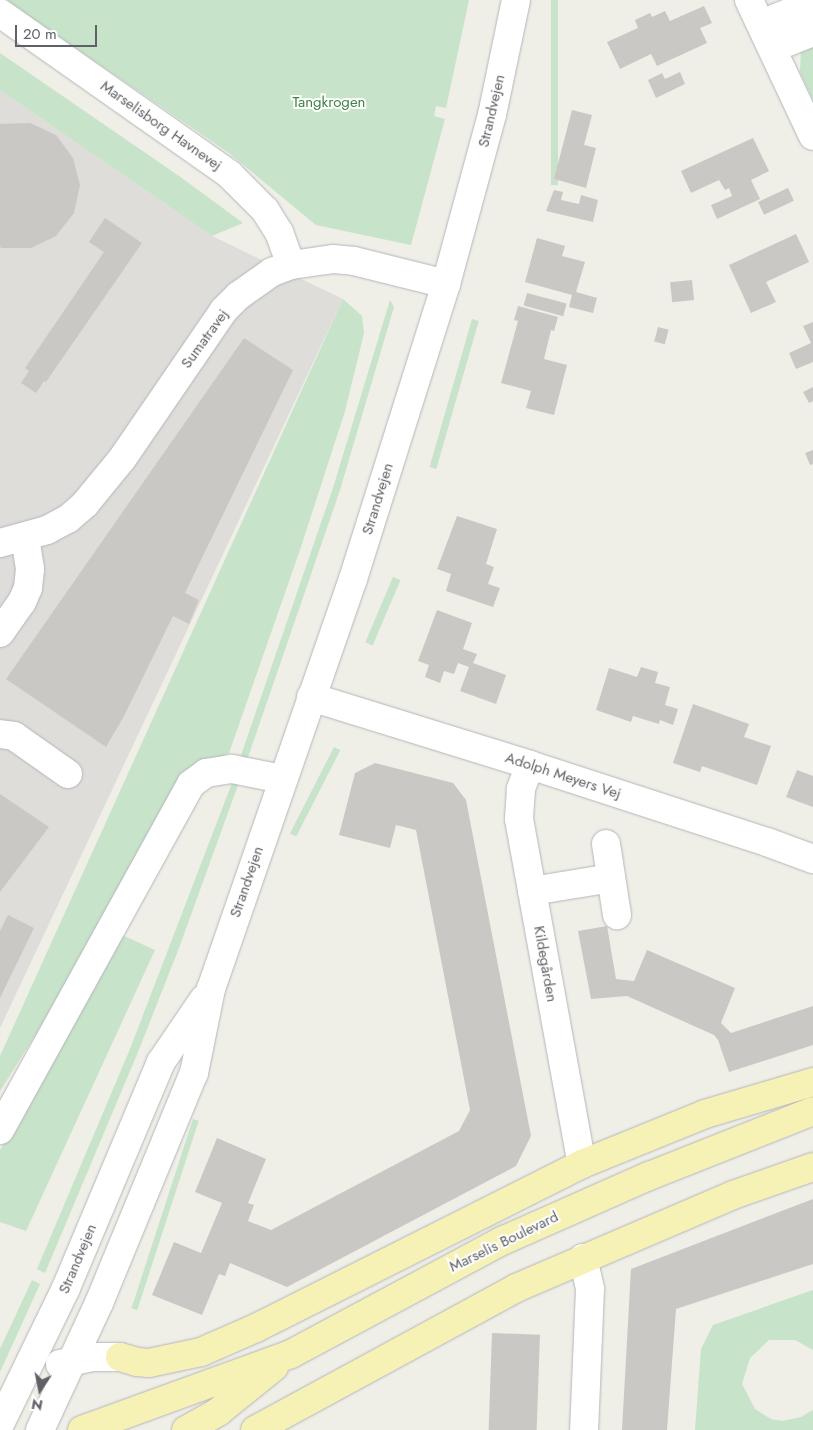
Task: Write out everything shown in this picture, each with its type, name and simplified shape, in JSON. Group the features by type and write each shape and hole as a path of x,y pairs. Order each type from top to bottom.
{"main road":[{"path":"120,1357 149,1363 182,1358 201,1352 256,1328 582,1164 705,1114 813,1082"},
{"name":"Marselis Boulevard","path":"82,1430 291,1354 502,1241 632,1183 813,1111"},
{"name":"Marselis Boulevard","path":"725,1147 813,1128"},
{"path":"255,1430 516,1288 733,1195 813,1167"},
{"name":"Marselis Boulevard","path":"186,1430 218,1412 291,1354"}],"street":[{"name":"Strandvejen","path":"42,1426 92,1319 187,1094 194,1073 211,989 282,779 353,579 446,284 490,124 516,0"},
{"path":"749,0 813,136"},
{"path":"761,24 813,3"},
{"name":"Marselisborg Havnevej","path":"0,13 229,174 265,210 279,232 291,265"},
{"path":"772,48 813,32"},
{"name":"Sumatravej","path":"0,633 22,602 28,588 30,569 13,540 54,526 68,519 85,504 122,459 224,310 254,283 272,272 291,265 332,259 354,261 446,284"},
{"name":"Adolph Meyers Vej","path":"311,697 530,765 767,842 813,859"},
{"path":"0,734 14,736 68,774"},
{"name":"Kildegården","path":"530,765 521,788 519,819 582,1164"},
{"path":"0,1130 191,784 206,773 232,769 282,779"},
{"path":"606,844 617,915"},
{"path":"532,891 611,878"},
{"name":"Strandvejen","path":"0,1424 14,1387 66,1288 161,1062 211,989"},
{"path":"583,1258 590,1289 584,1430"},
{"path":"92,1319 103,1338 120,1357"},
{"path":"14,1387 47,1367 73,1360 120,1357"}],"shaded area":[{"path":"0,90 212,236 343,299 0,1028"}],"green space":[{"name":"Tangkrogen","path":"5,0 469,0 446,108 436,106 434,116 445,119 411,245 316,225 229,153"},
{"path":"551,0 558,0 558,185 551,185"},
{"path":"813,45 813,100 800,72 801,50"},
{"path":"0,53 179,176 243,223 212,236 0,90"},
{"path":"343,299 362,316 364,333 345,411 301,547 229,753 180,776 63,991 0,1091 0,1056"},
{"path":"390,300 394,307 340,490 246,763 239,761 333,488"},
{"path":"472,319 479,321 436,469 430,467"},
{"path":"393,577 400,580 373,645 365,642"},
{"path":"334,747 340,750 296,837 290,833"},
{"path":"236,781 238,785 179,948 138,1052 45,1273 37,1269 130,1049 232,783"},
{"path":"120,934 155,950 26,1231 0,1222 0,1150"},
{"path":"193,1119 199,1121 137,1310 132,1308"},
{"path":"32,1280 40,1284 0,1372 0,1349"},
{"path":"813,1290 813,1350 795,1340 769,1340 750,1358 742,1384 755,1409 771,1419 782,1421 801,1417 813,1410 813,1430 695,1430 701,1349 713,1325"}],"building":[{"path":"704,6 712,23 700,28 707,43 657,66 651,54 620,69 607,42 638,28 635,20 650,13 652,17 665,11 670,21"},
{"path":"680,72 685,84 656,98 648,80 662,73 665,79"},
{"path":"572,110 592,115 584,145 596,148 586,188 554,179"},
{"path":"30,123 56,135 73,158 80,185 74,213 56,236 31,248 2,248 0,247 0,124"},
{"path":"753,138 769,171 751,180 760,199 717,219 711,205 732,196 729,188 725,190 719,180 691,193 681,171"},
{"path":"788,188 794,201 764,215 758,202"},
{"path":"554,190 563,192 561,200 579,204 581,195 598,200 593,222 546,211"},
{"path":"105,218 142,243 46,382 44,381 36,393 21,383 29,371 25,368 104,252 89,242"},
{"path":"796,234 809,262 766,282 776,302 751,313 729,265"},
{"path":"537,238 565,246 562,256 585,262 576,292 597,298 593,313 569,307 572,295 525,282"},
{"path":"692,280 694,300 672,302 670,282"},
{"path":"527,293 567,304 563,316 524,306"},
{"path":"518,306 558,317 554,331 551,330 544,359 567,365 554,415 526,408 531,391 501,383 518,321 514,320"},
{"path":"813,322 813,362 796,369 789,353 811,343 803,326"},
{"path":"658,327 669,330 665,344 654,341"},
{"path":"244,338 293,370 185,593 199,600 189,624 173,616 124,716 106,747 6,679"},
{"path":"813,387 813,401 809,403 803,392"},
{"path":"813,450 813,464 810,465 805,453"},
{"path":"457,516 497,529 486,564 494,567 488,584 500,588 493,607 446,591 451,574 437,569"},
{"path":"437,610 472,623 463,649 477,654 473,663 506,675 496,704 460,691 469,667 458,663 454,674 444,671 440,683 425,677 429,665 418,661"},
{"path":"641,667 658,672 655,683 670,687 665,705 678,709 673,725 660,720 659,724 633,716 631,722 596,710 609,668 637,677"},
{"path":"693,704 749,724 744,737 771,746 757,785 702,766 700,772 673,763"},
{"path":"375,763 453,783 466,800 531,1136 516,1166 287,1287 230,1263 225,1276 219,1274 202,1315 152,1295 174,1242 201,1253 222,1203 195,1192 217,1138 266,1159 248,1203 254,1205 248,1221 271,1230 459,1131 470,1110 416,830 396,825 390,848 339,835 355,773"},
{"path":"797,770 813,776 813,807 786,797"},
{"path":"0,794 49,827 0,892"},
{"path":"8,915 34,928 0,998 0,931"},
{"path":"607,926 616,979 634,981 647,950 735,988 721,1023 731,1033 813,1006 813,1045 729,1072 718,1040 714,1035 627,996 591,999 578,931"},
{"path":"813,1199 813,1264 676,1309 667,1430 622,1430 631,1269"},
{"path":"492,1333 540,1335 537,1430 489,1430"}]}
